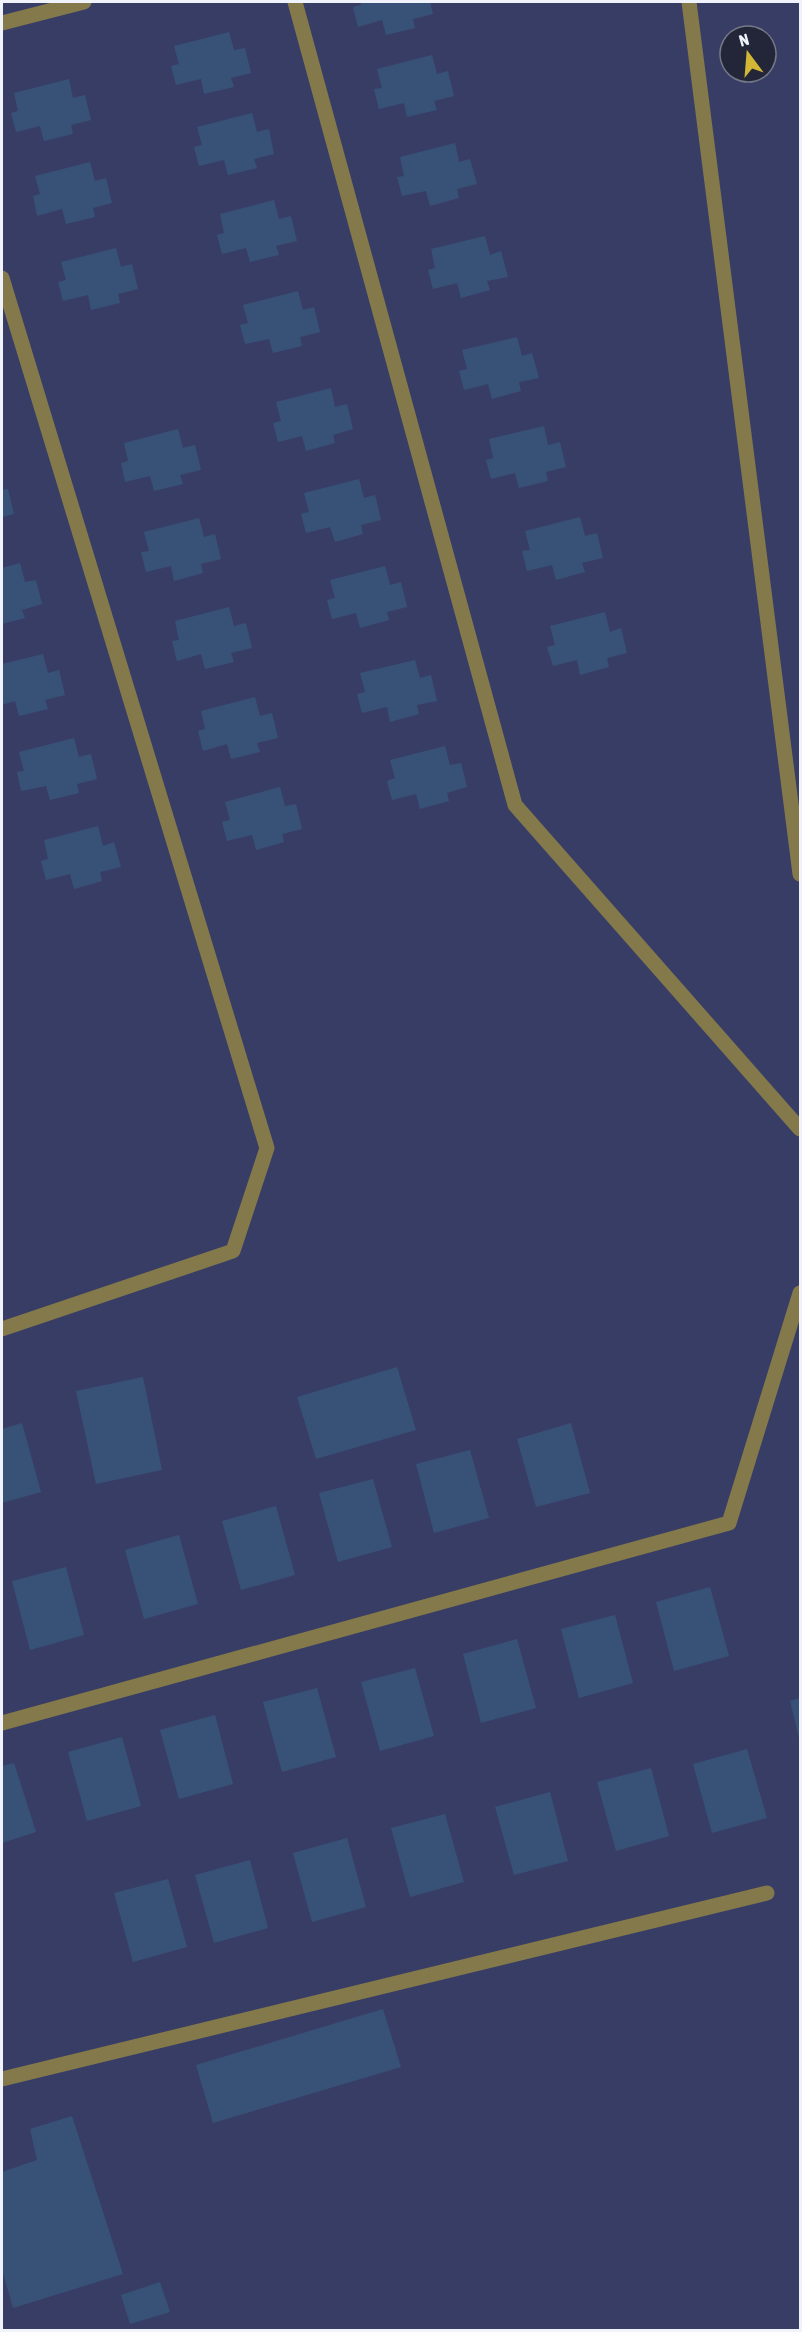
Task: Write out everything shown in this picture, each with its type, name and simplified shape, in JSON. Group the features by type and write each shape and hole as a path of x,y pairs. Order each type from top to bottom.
{"street":[{"path":"2,23 84,2"},
{"path":"296,2 515,805 801,1129"},
{"path":"689,2 801,874"},
{"path":"2,278 267,1148 233,1251 2,1329"},
{"path":"2,1723 729,1523 801,1293"},
{"path":"2,2079 768,1893"}],"building":[{"path":"360,2 430,2 433,14 413,19 415,28 386,35 382,20 358,27 353,7 361,5"},
{"path":"229,32 234,50 245,48 251,73 231,78 234,87 204,94 201,79 176,85 171,66 179,64 174,46"},
{"path":"432,55 437,74 448,71 454,96 434,101 437,110 407,117 404,103 379,109 374,89 382,88 377,69"},
{"path":"69,79 73,98 85,95 91,120 71,125 73,134 44,141 40,126 16,132 11,113 18,111 14,93"},
{"path":"252,113 257,132 269,129 274,154 254,159 257,168 228,175 224,160 199,166 194,147 202,145 197,127"},
{"path":"455,143 459,162 470,159 477,184 457,189 459,198 430,206 426,191 402,196 397,177 404,176 400,157"},
{"path":"90,162 95,181 106,178 112,203 93,208 95,217 66,224 62,209 37,216 33,196 40,194 35,176"},
{"path":"274,200 279,219 291,216 297,241 276,246 279,255 250,262 246,248 222,254 217,235 224,233 220,214"},
{"path":"485,236 490,255 501,251 508,277 487,281 490,290 461,298 457,283 433,289 428,270 435,268 431,249"},
{"path":"116,248 121,267 132,264 138,289 118,294 120,303 91,310 88,295 63,301 58,282 66,280 61,262"},
{"path":"298,291 303,310 314,307 320,332 300,337 302,346 273,353 269,339 245,344 240,325 248,323 243,305"},
{"path":"517,337 522,356 532,353 539,378 519,382 521,391 492,399 488,384 464,390 459,371 467,369 462,350"},
{"path":"331,388 335,407 347,404 353,429 333,435 335,443 306,451 302,436 278,442 273,423 281,421 276,402"},
{"path":"544,426 548,445 560,442 566,467 546,472 548,481 519,488 515,473 491,479 486,460 493,458 489,439"},
{"path":"178,429 183,448 195,445 201,470 180,475 183,484 154,491 150,476 125,482 121,463 128,461 124,443"},
{"path":"359,479 364,498 375,495 381,520 361,525 363,534 335,542 330,527 306,533 301,514 309,512 304,493"},
{"path":"8,489 14,514 2,517 2,490"},
{"path":"580,517 585,536 597,533 603,558 582,563 585,572 556,580 552,565 527,571 522,551 530,550 525,531"},
{"path":"199,518 204,537 215,534 221,559 201,564 203,573 174,581 171,566 146,572 141,552 149,551 144,532"},
{"path":"20,563 25,582 36,580 42,604 22,610 25,618 2,624 2,568"},
{"path":"385,566 390,585 401,582 407,607 387,612 389,620 360,628 356,613 332,619 327,600 335,598 330,580"},
{"path":"229,607 234,626 246,623 252,648 231,653 234,662 205,669 201,654 177,661 172,641 179,640 175,621"},
{"path":"605,612 610,632 621,628 627,653 607,658 609,667 580,675 577,660 553,666 547,647 555,645 550,626"},
{"path":"43,654 48,673 59,670 65,695 45,700 48,709 19,716 15,701 2,705 2,664"},
{"path":"415,660 420,678 431,675 437,701 417,705 419,714 390,722 387,707 362,713 357,694 365,692 360,673"},
{"path":"255,697 260,716 272,713 278,738 257,743 260,752 231,759 227,744 203,751 198,731 205,729 201,711"},
{"path":"74,738 79,757 91,754 97,779 77,784 79,793 50,800 46,786 21,791 17,772 24,771 19,752"},
{"path":"445,746 450,765 461,763 467,787 447,793 449,801 420,809 416,794 392,800 387,781 395,778 390,760"},
{"path":"280,787 285,806 296,804 302,829 282,834 284,842 256,850 252,835 227,841 222,822 230,820 225,802"},
{"path":"98,826 103,846 114,842 121,867 100,872 102,881 74,889 70,874 46,880 41,861 48,859 44,840"},
{"path":"397,1367 416,1430 316,1459 297,1397"},
{"path":"143,1377 162,1470 96,1484 76,1391"},
{"path":"22,1423 41,1492 2,1503 2,1429"},
{"path":"571,1423 590,1493 536,1507 517,1439"},
{"path":"470,1450 489,1518 434,1533 416,1464"},
{"path":"373,1479 392,1547 338,1562 319,1493"},
{"path":"276,1506 295,1575 241,1590 222,1521"},
{"path":"179,1535 198,1604 144,1619 125,1550"},
{"path":"66,1567 84,1635 30,1650 12,1581"},
{"path":"710,1587 729,1656 674,1671 656,1602"},
{"path":"615,1615 633,1683 579,1698 561,1629"},
{"path":"517,1639 536,1708 481,1723 463,1654"},
{"path":"415,1668 434,1736 380,1751 361,1682"},
{"path":"317,1688 336,1757 282,1772 263,1702"},
{"path":"800,1698 800,1742 790,1701"},
{"path":"215,1715 233,1784 179,1799 160,1730"},
{"path":"122,1737 141,1806 87,1821 68,1752"},
{"path":"747,1749 767,1818 712,1833 693,1764"},
{"path":"14,1763 36,1832 2,1843 2,1766"},
{"path":"651,1768 669,1836 616,1851 597,1782"},
{"path":"550,1792 568,1861 514,1875 495,1807"},
{"path":"445,1814 464,1882 410,1897 391,1828"},
{"path":"347,1838 366,1907 312,1922 293,1853"},
{"path":"250,1860 268,1928 214,1943 195,1875"},
{"path":"168,1879 187,1947 133,1962 114,1893"},
{"path":"383,2009 401,2067 213,2123 196,2065"},
{"path":"72,2116 123,2274 13,2308 2,2269 2,2172 37,2160 30,2129"},
{"path":"160,2282 170,2312 130,2324 121,2295"}]}
